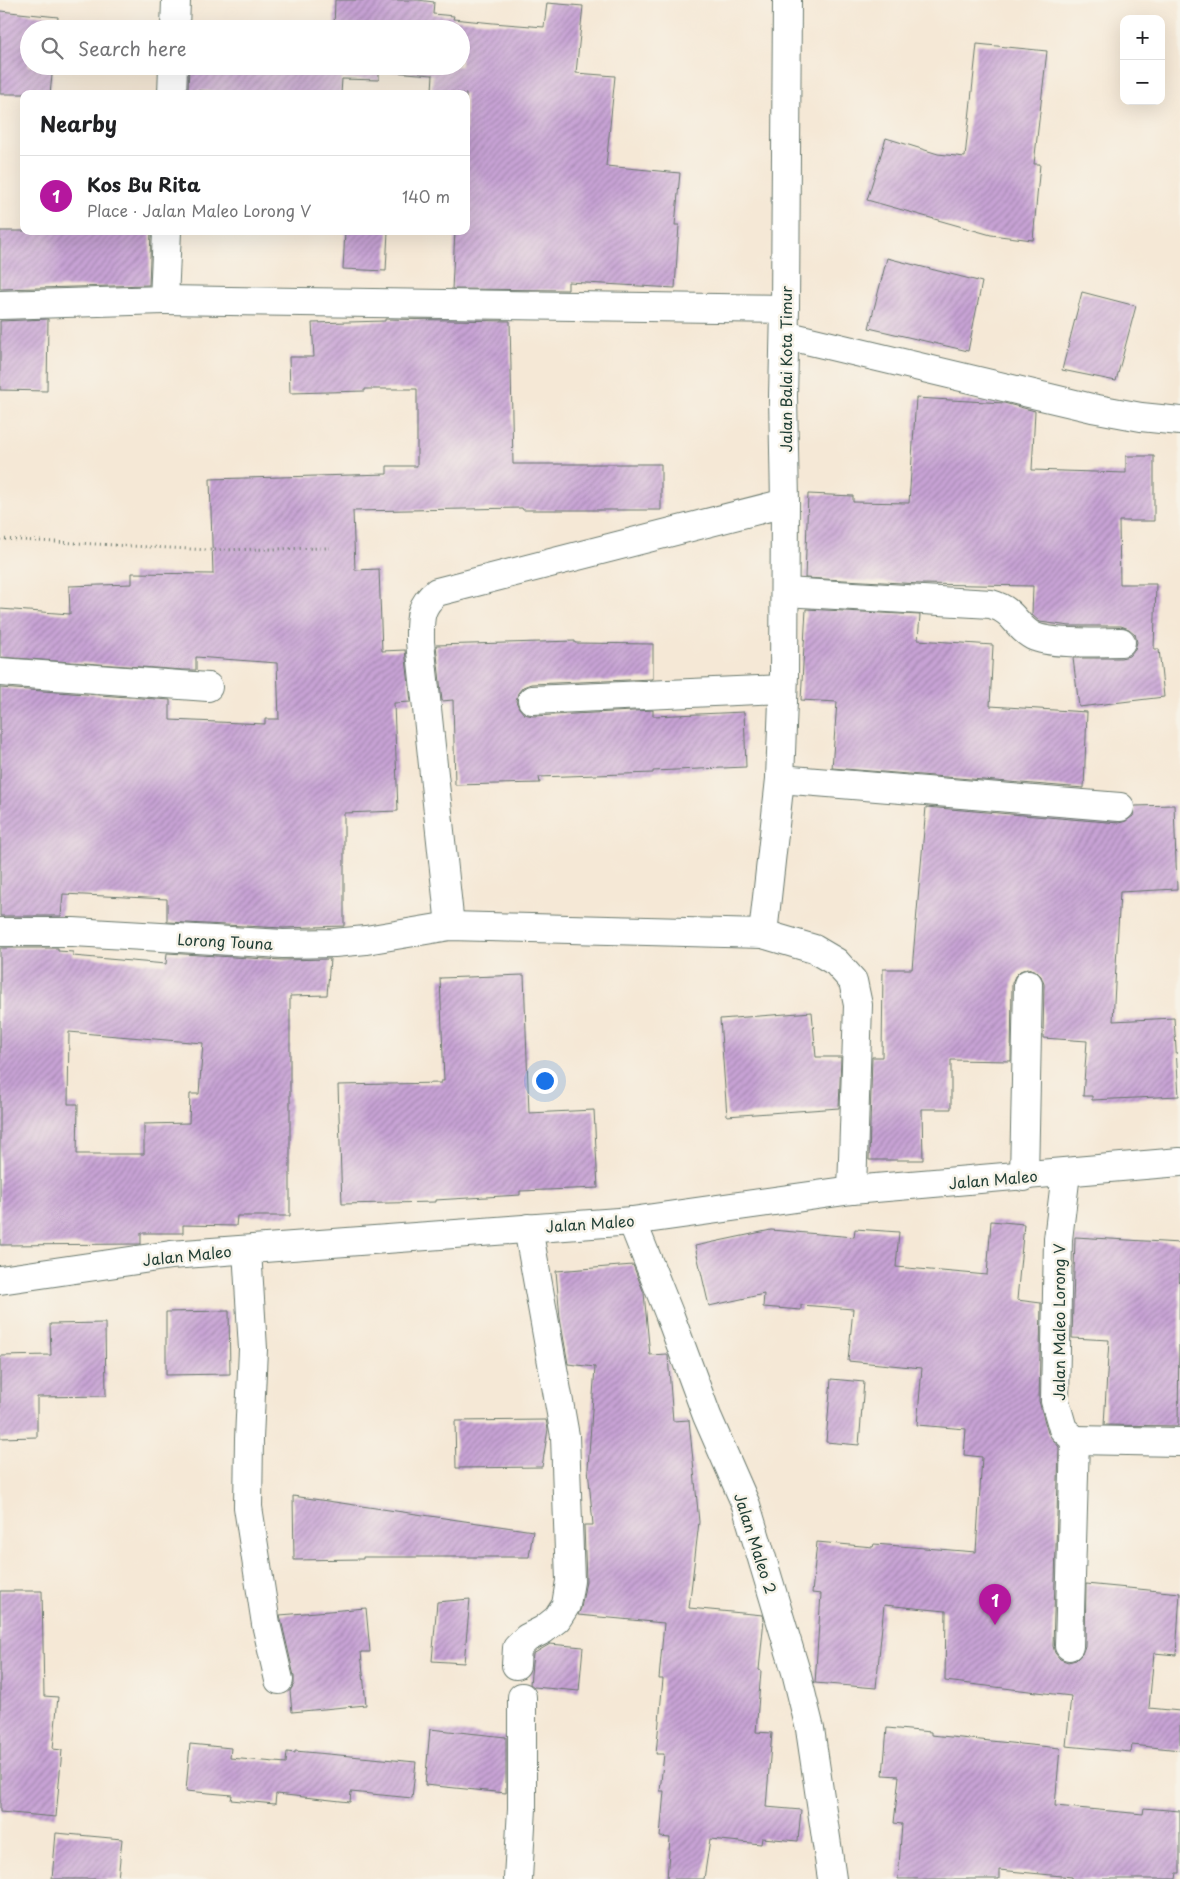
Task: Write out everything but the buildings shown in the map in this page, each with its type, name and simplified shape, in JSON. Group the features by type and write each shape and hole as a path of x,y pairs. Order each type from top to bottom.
{"street":[{"path":"175,20 176,0"},
{"name":"Jalan Balai Kota Timur","path":"763,934 780,779 783,689 786,504 783,396 787,0"},
{"path":"172,90 173,75"},
{"path":"164,300 167,235"},
{"path":"0,305 164,300 785,322 1092,408 1180,422"},
{"path":"450,926 420,642 420,620 426,602 437,592 786,504"},
{"path":"785,592 991,604 1008,610 1028,632 1038,638 1047,640 1121,642"},
{"path":"0,672 208,687"},
{"path":"532,700 783,689"},
{"path":"780,779 1120,807"},
{"name":"Lorong Touna","path":"0,932 73,932 291,944 366,940 450,926 763,934 814,949 836,962 853,981 858,1005 852,1190"},
{"path":"1024,1177 1028,984"},
{"name":"Jalan Maleo","path":"0,1280 171,1255 632,1221 852,1190 1024,1177 1180,1162"},
{"name":"Jalan Maleo Lorong V","path":"1066,1173 1058,1239 1056,1401 1063,1429 1075,1440"},
{"name":"Jalan Maleo 2","path":"632,1221 707,1416 746,1505 793,1662 810,1729 832,1879"},
{"path":"516,1665 518,1648 526,1638 543,1630 557,1619 566,1605 570,1581 565,1436 528,1228"},
{"path":"247,1250 253,1349 248,1439 248,1507 266,1624 279,1680"},
{"path":"1069,1646 1075,1440 1180,1442"},
{"path":"518,1879 522,1808 522,1697"}],"path":[{"path":"0,539 208,550 330,548"}],"place":[{"name":"Kos Bu Rita","path":"995,1625"}]}
